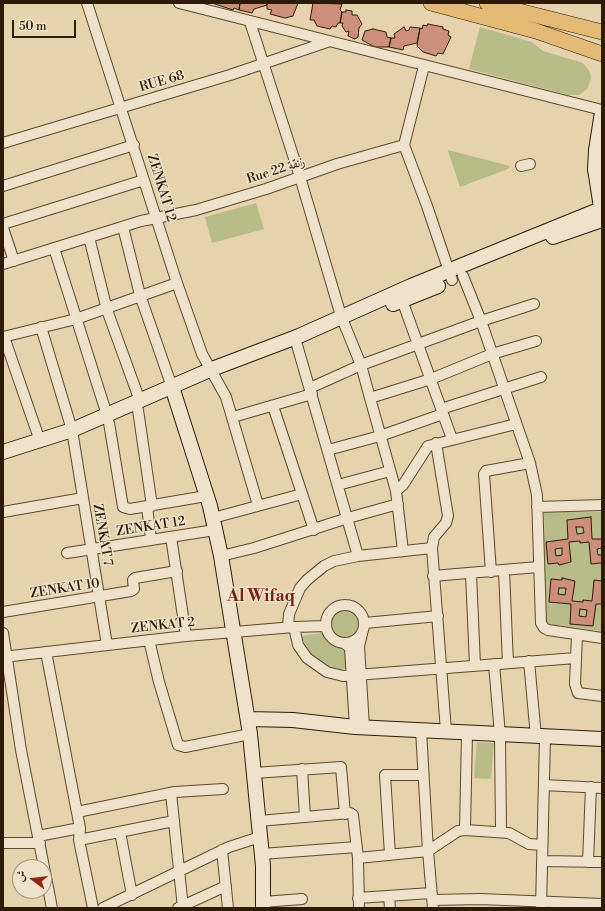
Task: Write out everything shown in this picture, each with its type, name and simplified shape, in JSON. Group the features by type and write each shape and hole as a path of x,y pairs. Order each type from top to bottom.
{"main road":[{"path":"431,3 536,31 602,54"},
{"path":"487,3 602,32"},
{"path":"602,38 600,45 602,54"}],"street":[{"name":"ZENKAT 12","path":"87,3 122,107 177,283 199,345 214,373 232,417 258,504"},
{"path":"179,3 602,111 595,169 602,214 343,321 297,345 214,373"},
{"path":"250,22 300,177 343,321 361,365 396,491 403,551"},
{"name":"RUE 68","path":"3,143 263,64 327,42"},
{"path":"424,66 404,145 455,276 481,321 516,424 526,445 538,507 538,567 542,623 544,628 548,630 602,638"},
{"path":"3,186 134,145"},
{"name":"Rue 22 زنقة","path":"3,264 123,227 156,218 196,210 337,164 404,145"},
{"path":"3,224 144,180"},
{"path":"123,227 140,295 174,391 214,524 221,556 250,734 259,821 263,905 302,899"},
{"path":"3,228 14,261"},
{"path":"89,237 107,310 139,406 150,506 151,539"},
{"path":"54,248 108,419 123,507 130,509 206,496"},
{"path":"3,461 139,406 299,336 402,300 455,276"},
{"path":"40,441 3,337 107,310 140,295 177,283"},
{"path":"402,300 419,343 452,439"},
{"path":"232,417 273,406 311,391 361,365 481,321 534,304"},
{"name":"ZENKAT 7","path":"41,327 73,433 107,645"},
{"path":"370,398 431,379 492,354 536,341"},
{"path":"297,345 358,556"},
{"path":"328,450 380,436 504,388 541,376"},
{"path":"273,406 314,530"},
{"path":"396,491 403,485 428,446 516,424"},
{"path":"3,452 73,433"},
{"path":"436,443 448,516 446,523 434,537 432,548 446,731"},
{"path":"491,572 484,474 486,471 530,463"},
{"path":"338,485 390,471"},
{"name":"ZENKAT 12","path":"67,553 171,537 214,524 258,504 302,494"},
{"path":"3,512 83,498"},
{"path":"221,556 314,530 348,518 398,504"},
{"path":"538,507 602,505"},
{"path":"171,537 186,636"},
{"path":"432,548 358,556 334,561 324,566 307,580 295,598 289,614 290,627 298,645 313,664 335,674 356,675 576,658"},
{"path":"433,576 471,574 538,567"},
{"name":"ZENKAT 10","path":"3,612 131,591 134,588 134,578 177,571"},
{"path":"504,571 508,663"},
{"path":"471,574 475,665"},
{"path":"356,675 359,646 365,623 360,611 350,605 343,604 332,609 326,620 326,626 327,631 334,640 350,648 356,675 360,727"},
{"path":"365,623 438,616"},
{"name":"ZENKAT 2","path":"5,657 186,636 290,627 326,626"},
{"path":"3,633 8,697 52,908"},
{"path":"344,644 354,641 362,634"},
{"path":"577,635 575,684 578,693 602,696"},
{"path":"149,640 159,682 178,745 185,747 250,734"},
{"path":"46,652 80,828 80,840 93,908"},
{"path":"529,661 540,737 544,785 541,905"},
{"path":"494,664 500,735 501,831"},
{"path":"248,719 304,720 360,727 602,739"},
{"path":"422,730 423,775 432,900"},
{"path":"465,830 467,733"},
{"path":"254,773 341,767 346,814"},
{"path":"302,770 305,817"},
{"path":"390,855 385,775 423,775"},
{"path":"544,785 602,788"},
{"path":"588,862 591,787"},
{"path":"77,812 171,792 223,789"},
{"path":"171,792 181,907 226,886"},
{"path":"259,821 346,814 354,815 359,903 389,896 432,900 541,905 602,904"},
{"path":"80,840 174,821"},
{"path":"3,843 39,840 80,828"},
{"path":"261,854 357,852 390,855 428,851 458,831 465,830 509,832 530,844 542,845"},
{"path":"120,832 132,895"},
{"path":"103,908 222,850 260,837"},
{"path":"222,850 228,908"},
{"path":"542,861 602,862"},
{"path":"389,896 390,908"}],"green space":[{"path":"480,27 532,42 543,51 583,63 590,72 591,78 588,88 579,95 569,95 469,69"},
{"path":"448,151 510,166 508,169 460,187"},
{"path":"256,203 264,229 212,243 205,217"},
{"path":"544,512 602,512 602,631 546,624"},
{"path":"342,608 348,608 357,612 361,624 357,636 348,640 342,640 333,636 329,627 329,621 333,612"},
{"path":"323,633 331,644 345,649 346,669 342,670 328,667 312,656 301,636"},
{"path":"477,742 494,743 491,779 474,778"}],"building":[{"path":"212,3 240,3 239,10 234,8 233,10"},
{"path":"240,3 267,3 267,5 254,9 252,13 239,10"},
{"path":"267,3 298,3 293,16 285,18 270,14 272,10 267,9"},
{"path":"313,3 342,4 340,10 342,12 340,23 338,23 336,27 332,26 330,29 317,26 314,20 310,20"},
{"path":"346,10 352,11 352,15 357,15 362,24 359,28 358,37 355,39 348,36 349,31 346,32 342,26 343,23 340,23 342,12 346,12"},
{"path":"428,24 443,27 443,29 449,31 448,35 451,37 443,54 438,53 436,56 423,52 417,46 420,28 422,29 423,25 427,26"},
{"path":"404,27 406,31 409,30 410,27 420,28 417,43 404,46 403,50 389,47 391,38 395,38 394,34"},
{"path":"373,29 386,32 387,37 391,38 389,47 375,47 362,40 365,31"},
{"path":"591,517 592,539 602,539 602,548 597,549 598,555 602,555 602,564 591,564 589,542 580,543 580,541 569,542 571,562 559,565 558,563 548,564 546,542 568,539 567,520","holes":["576,527 583,527 584,533 577,534","562,548 562,555 556,556 555,549"]},
{"path":"562,578 575,581 572,601 583,602 583,600 592,601 594,580 602,581 602,604 596,604 593,626 570,624 571,604 549,602 551,579 562,580","holes":["559,588 566,588 565,595 558,594","580,609 587,610 586,617 579,616"]}],"district":[{"name":"Al Wifaq","path":"261,597"}]}
